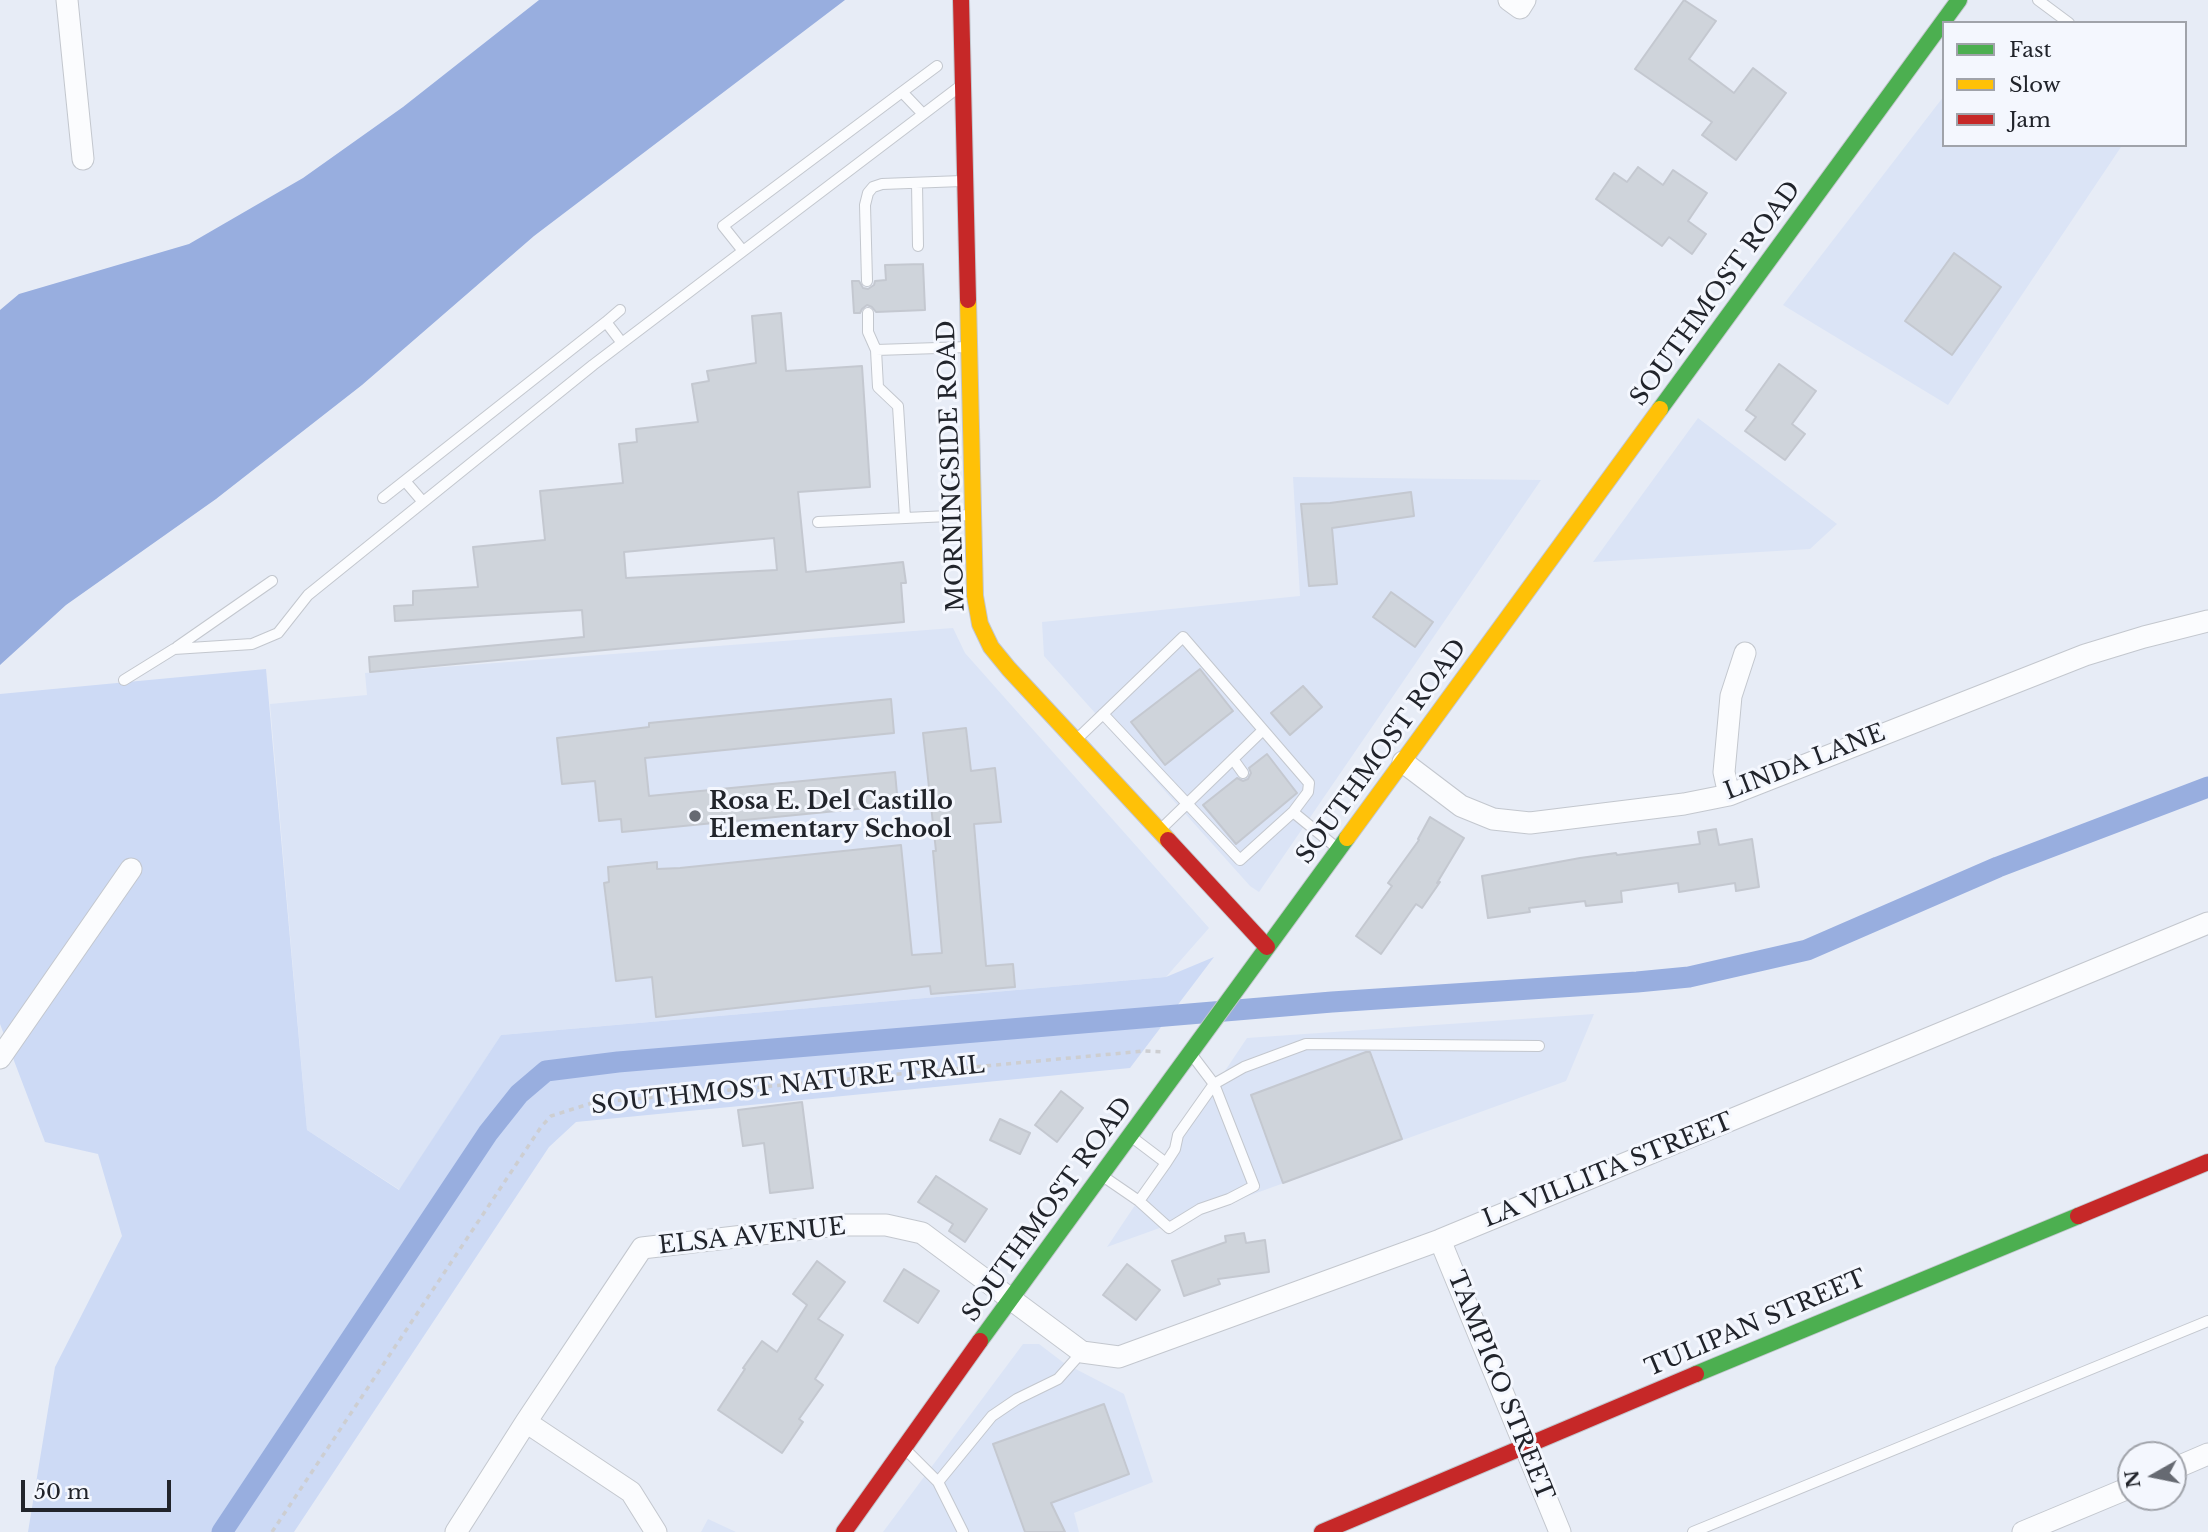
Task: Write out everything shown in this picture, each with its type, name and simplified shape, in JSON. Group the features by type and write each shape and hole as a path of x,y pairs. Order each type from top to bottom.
{"street":[{"path":"67,0 83,159"},
{"name":"MORNINGSIDE ROAD","path":"961,0 975,596 980,624 991,648 1266,947"},
{"path":"1509,0 1520,8 1525,0"},
{"name":"SOUTHMOST ROAD","path":"844,1532 1011,1298 1403,762 1948,4"},
{"name":"LINDA LANE","path":"1403,762 1461,806 1493,819 1530,822 1684,804 1729,795 2085,655 2208,621"},
{"path":"1729,795 1724,772 1731,696 1745,653"},
{"path":"0,1058 131,869"},
{"name":"LA VILLITA STREET","path":"1011,1298 1082,1352 1119,1357 1440,1240 2208,923"},
{"name":"TULIPAN STREET","path":"1322,1532 2208,1162"},
{"name":"ELSA AVENUE","path":"456,1532 642,1248 837,1225 886,1225 922,1233 1011,1298"},
{"name":"TAMPICO STREET","path":"1440,1240 1560,1532"},
{"path":"526,1422 631,1492 656,1532"},
{"path":"2187,1463 2208,1454"},
{"path":"2023,1532 2117,1493"}],"lane":[{"path":"2038,0 2066,21"},
{"path":"743,251 723,226 937,66"},
{"path":"174,649 252,644 278,633 308,595 423,502 622,343 964,83"},
{"path":"902,92 923,114"},
{"path":"867,281 865,205 868,193 873,187 882,184 966,181"},
{"path":"917,183 918,246"},
{"path":"383,498 620,310"},
{"path":"868,313 868,332 876,350 878,387 898,406 905,518"},
{"path":"606,322 622,343"},
{"path":"876,350 970,347"},
{"path":"405,481 423,502"},
{"path":"818,522 974,515"},
{"path":"124,680 272,581"},
{"path":"1075,741 1103,713 1183,637 1309,783 1308,792 1293,812 1278,818 1258,844 1240,860 1103,713"},
{"path":"1159,831 1263,730"},
{"path":"1233,759 1243,773"},
{"path":"1210,782 1218,793"},
{"path":"1293,812 1339,849"},
{"path":"1250,833 1258,844"},
{"path":"1139,1201 1175,1149 1178,1135 1214,1084 1244,1067 1306,1044 1539,1046"},
{"path":"1102,1175 1139,1201 1169,1228 1200,1209 1229,1199 1254,1186 1214,1084 1191,1052"},
{"path":"1130,1136 1166,1163"},
{"path":"1693,1532 2208,1321"},
{"path":"938,1482 992,1416 1017,1399 1058,1379 1082,1352"},
{"path":"903,1447 938,1482 963,1532"}],"path":[{"name":"SOUTHMOST NATURE TRAIL","path":"272,1532 541,1127 551,1116 581,1106 605,1102 1144,1051 1191,1052"}],"shaded area":[{"path":"1942,99 1942,147 2121,147 1948,405 1783,305"},
{"path":"1698,418 1837,524 1810,549 1593,562"},
{"path":"1293,477 1541,480 1259,892 1250,886 1044,656 1042,622 1300,596"},
{"name":"Rosa E. Del Castillo Elementary School","path":"953,628 965,653 1209,928 1166,977 501,1035 400,1190 307,1130 270,704 367,695 365,673"},
{"path":"266,669 307,1130 399,1190 501,1035 1166,977 1214,957 1130,1068 576,1122 549,1147 294,1532 28,1532 55,1367 122,1236 98,1154 45,1142 0,1024 0,694"},
{"path":"1594,1014 1566,1081 1107,1247 1247,1038"},
{"path":"1023,1344 1039,1344 1064,1363 1124,1394 1153,1482 1074,1513 1079,1532 883,1532"},
{"path":"708,1519 736,1532 701,1532"}],"water":[{"path":"539,0 845,0 534,236 362,385 216,499 66,605 0,665 0,310 19,294 189,244 303,178 403,107"}],"building":[{"path":"1684,0 1716,21 1689,59 1734,93 1753,68 1786,93 1736,160 1702,135 1712,122 1635,69"},
{"path":"1638,167 1663,185 1673,170 1707,193 1688,221 1706,234 1692,254 1669,237 1662,246 1596,199 1614,173 1627,182"},
{"path":"1954,253 2001,287 1952,355 1905,321"},
{"path":"923,264 925,310 876,312 867,305 860,313 854,313 852,281 859,281 863,288 868,289 875,281 886,280 885,265"},
{"path":"781,313 786,371 862,366 870,487 798,492 806,572 903,562 906,583 901,583 904,622 370,672 369,657 584,637 582,610 395,621 394,606 413,605 413,591 478,587 473,547 545,540 540,491 623,483 619,444 637,442 636,429 698,422 692,384 709,381 707,371 756,363 752,316","holes":["774,538 777,570 626,578 624,552"]},
{"path":"1779,364 1816,391 1792,424 1805,434 1785,460 1745,431 1756,417 1746,410"},
{"path":"1411,492 1414,516 1332,528 1337,584 1309,586 1301,504 1330,503"},
{"path":"1391,592 1433,622 1415,647 1373,617"},
{"path":"1200,669 1233,711 1165,765 1131,722"},
{"path":"1303,686 1322,707 1290,735 1271,713"},
{"path":"891,699 894,733 645,758 649,796 895,772 898,805 622,832 621,819 599,821 595,781 562,784 557,738 649,727 649,723"},
{"path":"966,728 971,771 995,768 1001,822 974,824 986,966 1013,964 1015,987 931,994 930,986 656,1017 652,977 616,981 604,883 609,882 608,867 657,862 657,869 680,868 901,845 912,955 942,953 933,851 936,851 923,733"},
{"path":"1267,754 1297,793 1236,844 1203,805 1237,778 1243,781 1248,779 1251,773 1249,768"},
{"path":"1430,817 1464,838 1422,908 1416,904 1381,954 1356,936 1392,886 1388,883 1419,840"},
{"path":"1716,829 1719,845 1752,839 1759,887 1736,891 1735,883 1679,892 1678,883 1621,891 1622,902 1586,906 1585,901 1529,908 1530,912 1488,918 1482,876 1580,858 1700,844 1698,832"},
{"path":"1370,1052 1402,1139 1283,1183 1251,1095"},
{"path":"1061,1091 1083,1108 1057,1142 1035,1125"},
{"path":"802,1102 813,1188 770,1193 764,1143 743,1146 738,1110"},
{"path":"1000,1119 1030,1133 1020,1154 990,1140"},
{"path":"936,1176 987,1209 965,1242 949,1231 953,1224 918,1202"},
{"path":"1244,1233 1246,1243 1265,1240 1269,1272 1218,1279 1220,1284 1184,1296 1172,1261 1226,1242 1225,1236"},
{"path":"817,1261 845,1282 818,1319 843,1335 815,1379 823,1385 799,1419 803,1422 782,1453 718,1410 762,1341 777,1352 807,1305 793,1294"},
{"path":"1127,1264 1160,1290 1136,1320 1103,1295"},
{"path":"904,1269 939,1291 918,1323 884,1301"},
{"path":"1104,1404 1129,1474 1051,1503 1065,1532 1025,1532 993,1444"}],"waterway":[{"path":"222,1532 488,1133 519,1094 546,1071 618,1062 1332,1002 1689,977 1807,950 1998,867 2208,787"}],"traffic: fast":[{"path":"1944,21 1959,0"},
{"path":"1660,409 1942,23"},
{"path":"980,1341 1347,838"},
{"path":"1696,1374 2078,1216"}],"traffic: slow":[{"path":"968,300 975,596 980,624 991,647 1009,669 1168,840"},
{"path":"1347,838 1660,409"}],"traffic: jam":[{"path":"961,0 968,300"},
{"path":"1168,840 1267,947"},
{"path":"2078,1216 2208,1162"},
{"path":"844,1532 980,1341"},
{"path":"1322,1532 1696,1374"}],"place":[{"name":"Rosa E. Del Castillo Elementary School","path":"695,816"}]}
